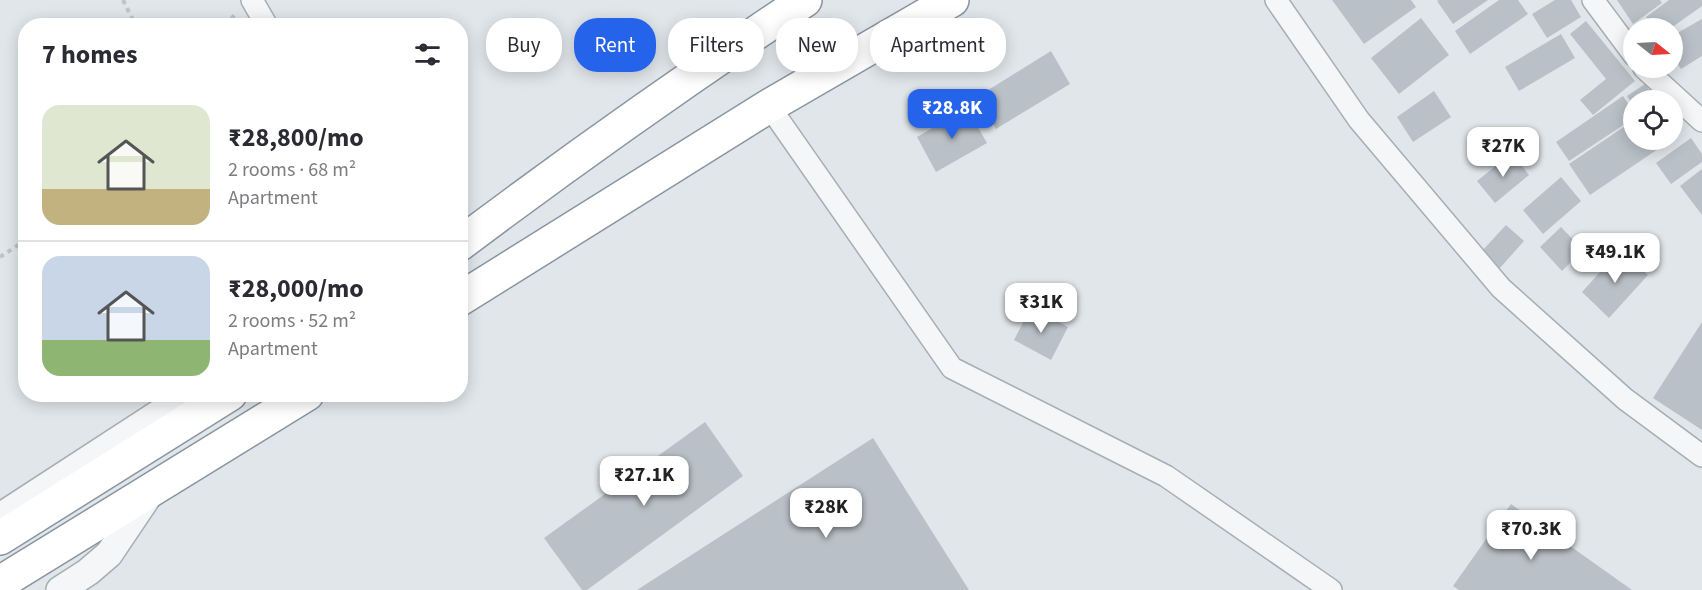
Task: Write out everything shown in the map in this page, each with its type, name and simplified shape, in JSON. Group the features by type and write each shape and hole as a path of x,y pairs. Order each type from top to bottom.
{"highway":[{"path":"468,238 564,166 731,49 806,0"},
{"path":"468,294 769,106 952,0"},
{"path":"0,538 217,402"},
{"path":"0,583 294,402"},
{"path":"168,433 187,468"}],"street":[{"path":"252,0 262,18"},
{"path":"1276,0 1359,120 1501,288 1625,399 1702,456"},
{"path":"1593,0 1623,40"},
{"path":"1655,78 1702,121"},
{"path":"769,106 952,368 1166,476 1331,590"},
{"path":"0,517 177,402"},
{"path":"60,590 88,572 109,554 153,489"}],"path":[{"path":"123,0 132,18"},
{"path":"0,257 18,245"}],"building":[{"path":"1332,0 1411,0 1416,7 1364,44"},
{"path":"1488,0 1453,24 1437,1"},
{"path":"1499,0 1518,0 1528,14 1470,54 1455,31"},
{"path":"1555,0 1571,0 1581,17 1547,38 1532,14"},
{"path":"1617,0 1660,0 1662,3 1641,18 1629,18"},
{"path":"1669,0 1702,0 1702,6 1683,19 1646,17"},
{"path":"1421,18 1449,55 1399,94 1371,58"},
{"path":"1702,19 1702,56 1683,68 1683,30"},
{"path":"1586,21 1623,66 1623,78 1633,78 1635,81 1593,115 1580,100 1606,79 1570,34"},
{"path":"1561,34 1575,58 1519,91 1505,67"},
{"path":"1051,51 1070,84 996,129 977,97"},
{"path":"1645,84 1650,90 1636,90"},
{"path":"1434,91 1451,117 1413,142 1397,117"},
{"path":"1623,96 1623,125 1569,161 1556,142"},
{"path":"967,108 987,143 936,172 917,137"},
{"path":"1623,127 1623,150 1657,150 1590,195 1569,164"},
{"path":"1691,138 1702,154 1702,162 1671,184 1656,163 1674,150 1683,150 1683,144"},
{"path":"1512,153 1529,175 1495,203 1477,181"},
{"path":"1702,169 1702,215 1680,186"},
{"path":"1561,177 1581,201 1543,234 1523,210"},
{"path":"1506,225 1524,241 1499,269 1481,252"},
{"path":"1561,227 1583,250 1562,271 1540,247"},
{"path":"1620,250 1648,275 1609,318 1582,292"},
{"path":"1031,307 1068,327 1051,360 1014,340"},
{"path":"1702,322 1702,430 1653,398"},
{"path":"705,422 743,476 587,590 582,590 544,538"},
{"path":"873,438 969,590 637,590"},
{"path":"1511,504 1632,590 1459,590 1453,586"}]}
